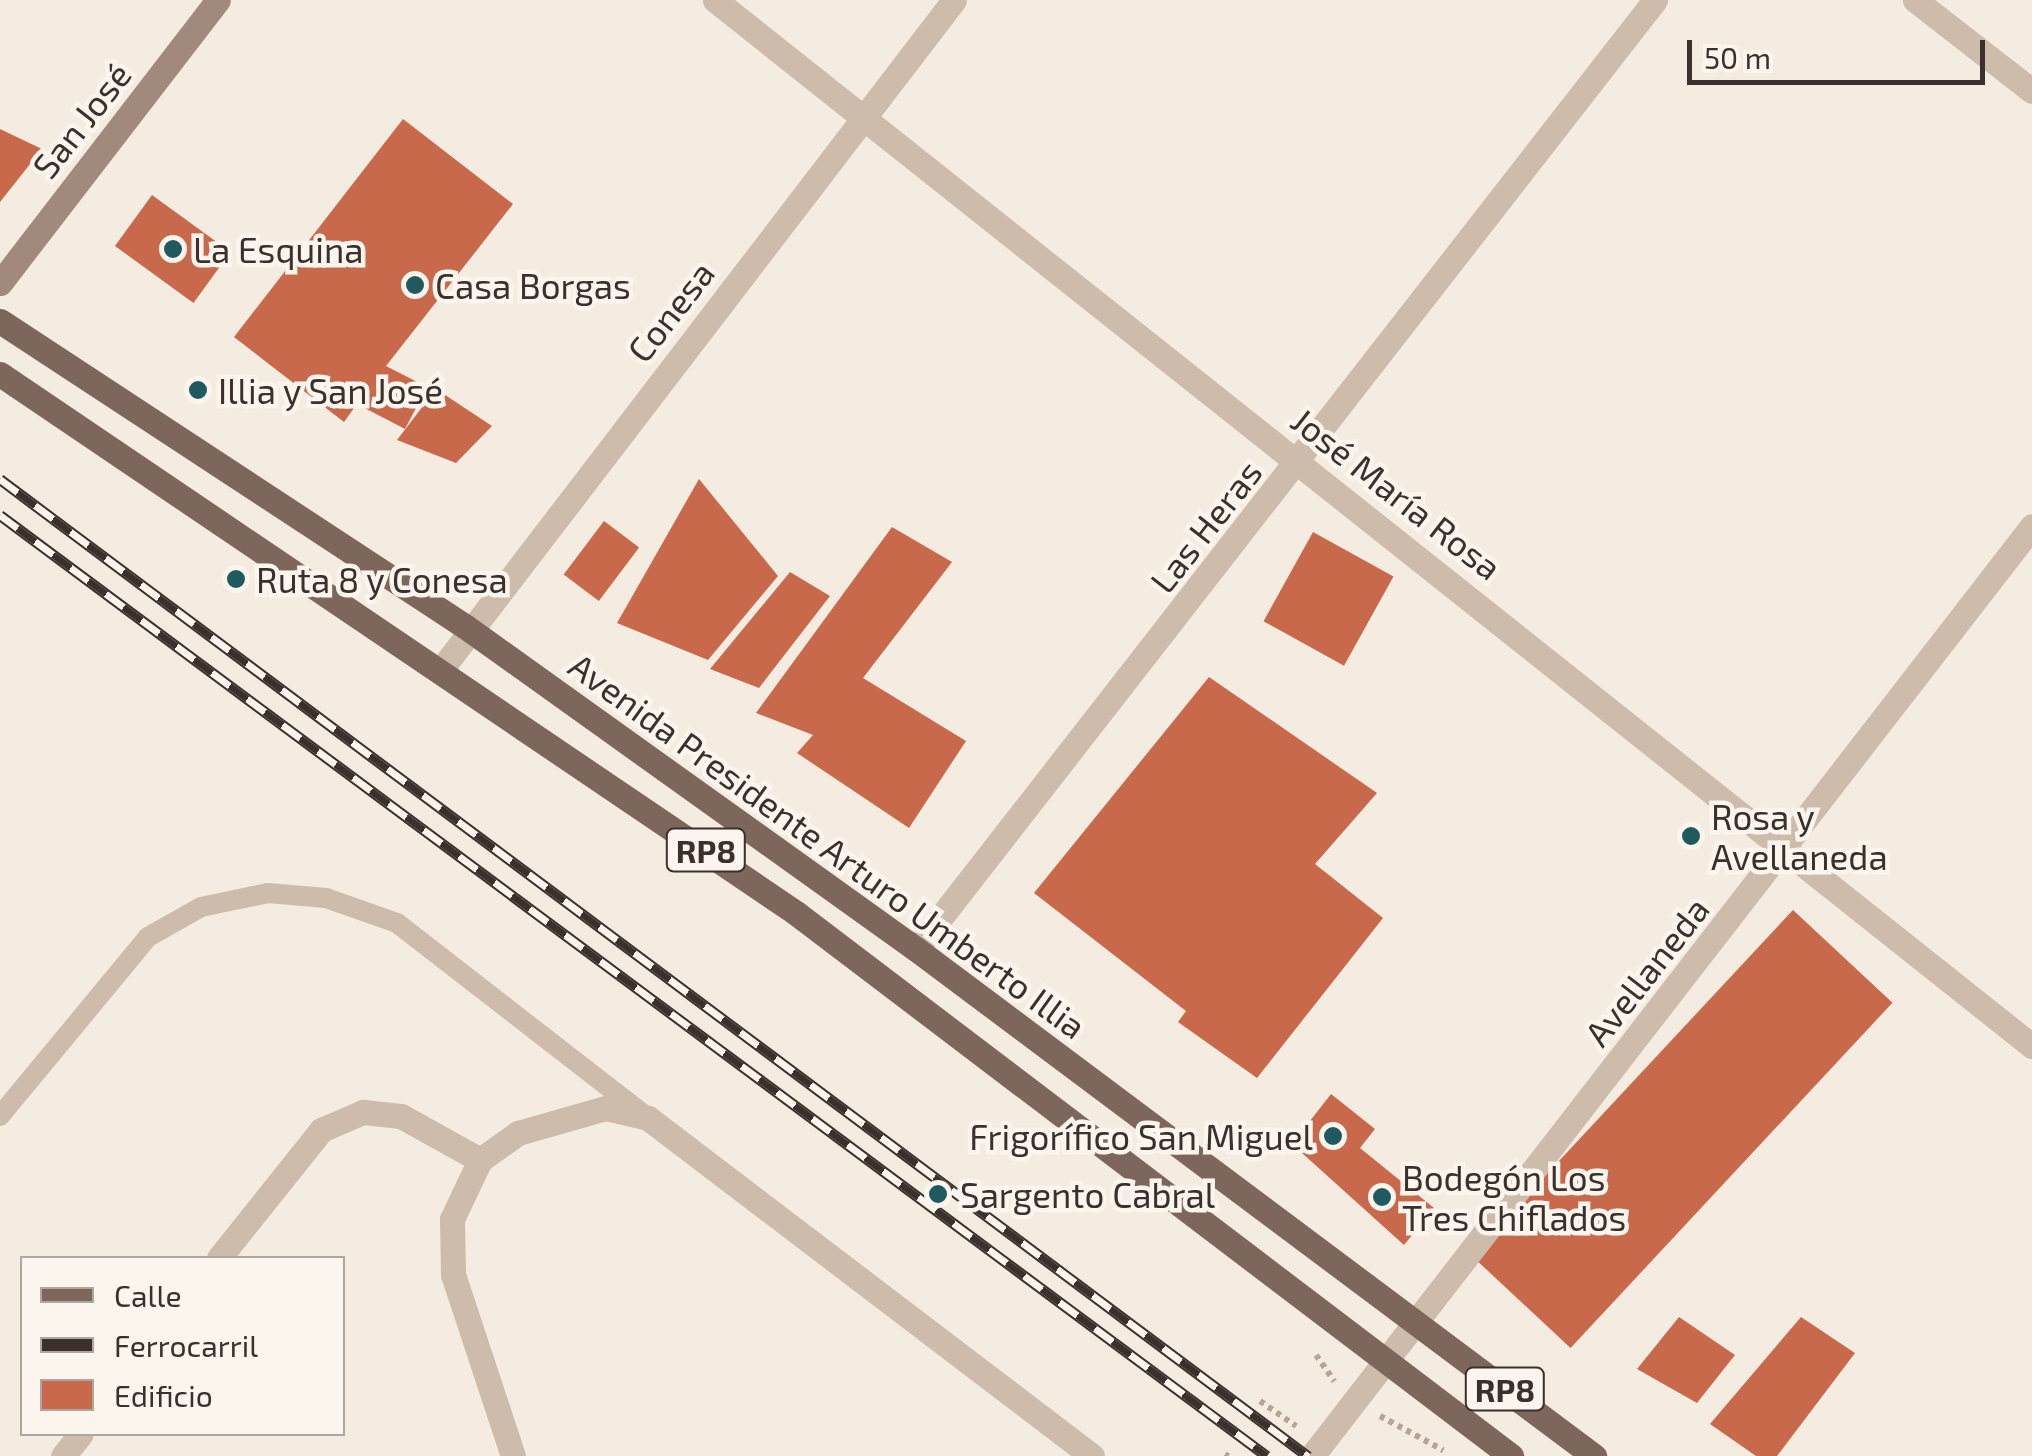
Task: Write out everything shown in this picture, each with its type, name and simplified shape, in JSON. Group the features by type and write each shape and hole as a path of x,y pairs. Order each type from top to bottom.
{"main road":[{"name":"Avenida Presidente Arturo Umberto Illia","path":"0,322 466,627 916,948 1594,1456"},
{"name":"Avenida Presidente Arturo Umberto Illia","path":"0,374 443,667 892,982 1511,1456"}],"street":[{"name":"San José","path":"0,283 218,0"},
{"name":"José María Rosa","path":"715,0 1787,846 2032,1046"},
{"name":"Conesa","path":"443,667 466,627 954,0"},
{"name":"Las Heras","path":"916,948 1301,461 1655,0"},
{"path":"1915,0 2032,91"},
{"name":"Avellaneda","path":"1317,1450 2032,526"},
{"path":"513,1456 453,1276 452,1218 480,1160 562,1116 606,1108 648,1118 1092,1456"},
{"path":"221,1256 320,1130 363,1112 400,1116 480,1160"},
{"path":"63,1456 79,1436"}],"lane":[{"path":"0,1116 148,938 202,907 268,893 326,898 398,922 648,1118"}],"path":[{"path":"1260,1401 1317,1450"}],"building":[{"path":"403,119 513,204 386,366 427,387 405,429 357,404 344,422 234,337"},
{"path":"0,129 42,149 0,202"},
{"name":"La Esquina","path":"152,195 230,252 193,303 115,246"},
{"path":"436,389 492,426 456,463 397,440"},
{"path":"699,479 778,576 708,660 617,623"},
{"path":"604,521 639,547 599,601 564,575"},
{"path":"892,527 952,562 863,678 966,741 909,828 797,753 813,735 756,713"},
{"path":"1313,532 1393,577 1344,666 1264,621"},
{"path":"790,572 830,596 759,688 710,669"},
{"path":"1209,677 1377,793 1315,864 1383,918 1257,1078 1178,1022 1186,1011 1034,893"},
{"path":"1793,910 1892,1003 1571,1348 1471,1255"},
{"path":"1331,1094 1375,1129 1360,1148 1434,1208 1404,1245 1292,1144"},
{"path":"1679,1317 1735,1355 1697,1403 1637,1369"},
{"path":"1801,1317 1855,1353 1777,1456 1756,1456 1710,1424"}],"railway":[{"path":"0,479 1308,1456"},
{"path":"0,515 1267,1456"}],"place":[{"name":"La Esquina","path":"173,249"},
{"name":"Casa Borgas","path":"415,285"},
{"name":"Illia y San José","path":"198,390"},
{"name":"Ruta 8 y Conesa","path":"236,579"},
{"name":"Rosa y Avellaneda","path":"1691,836"},
{"name":"Frigorífico San Miguel","path":"1333,1136"},
{"name":"Sargento Cabral","path":"938,1194"},
{"name":"Bodegón Los Tres Chiflados","path":"1382,1197"}]}
